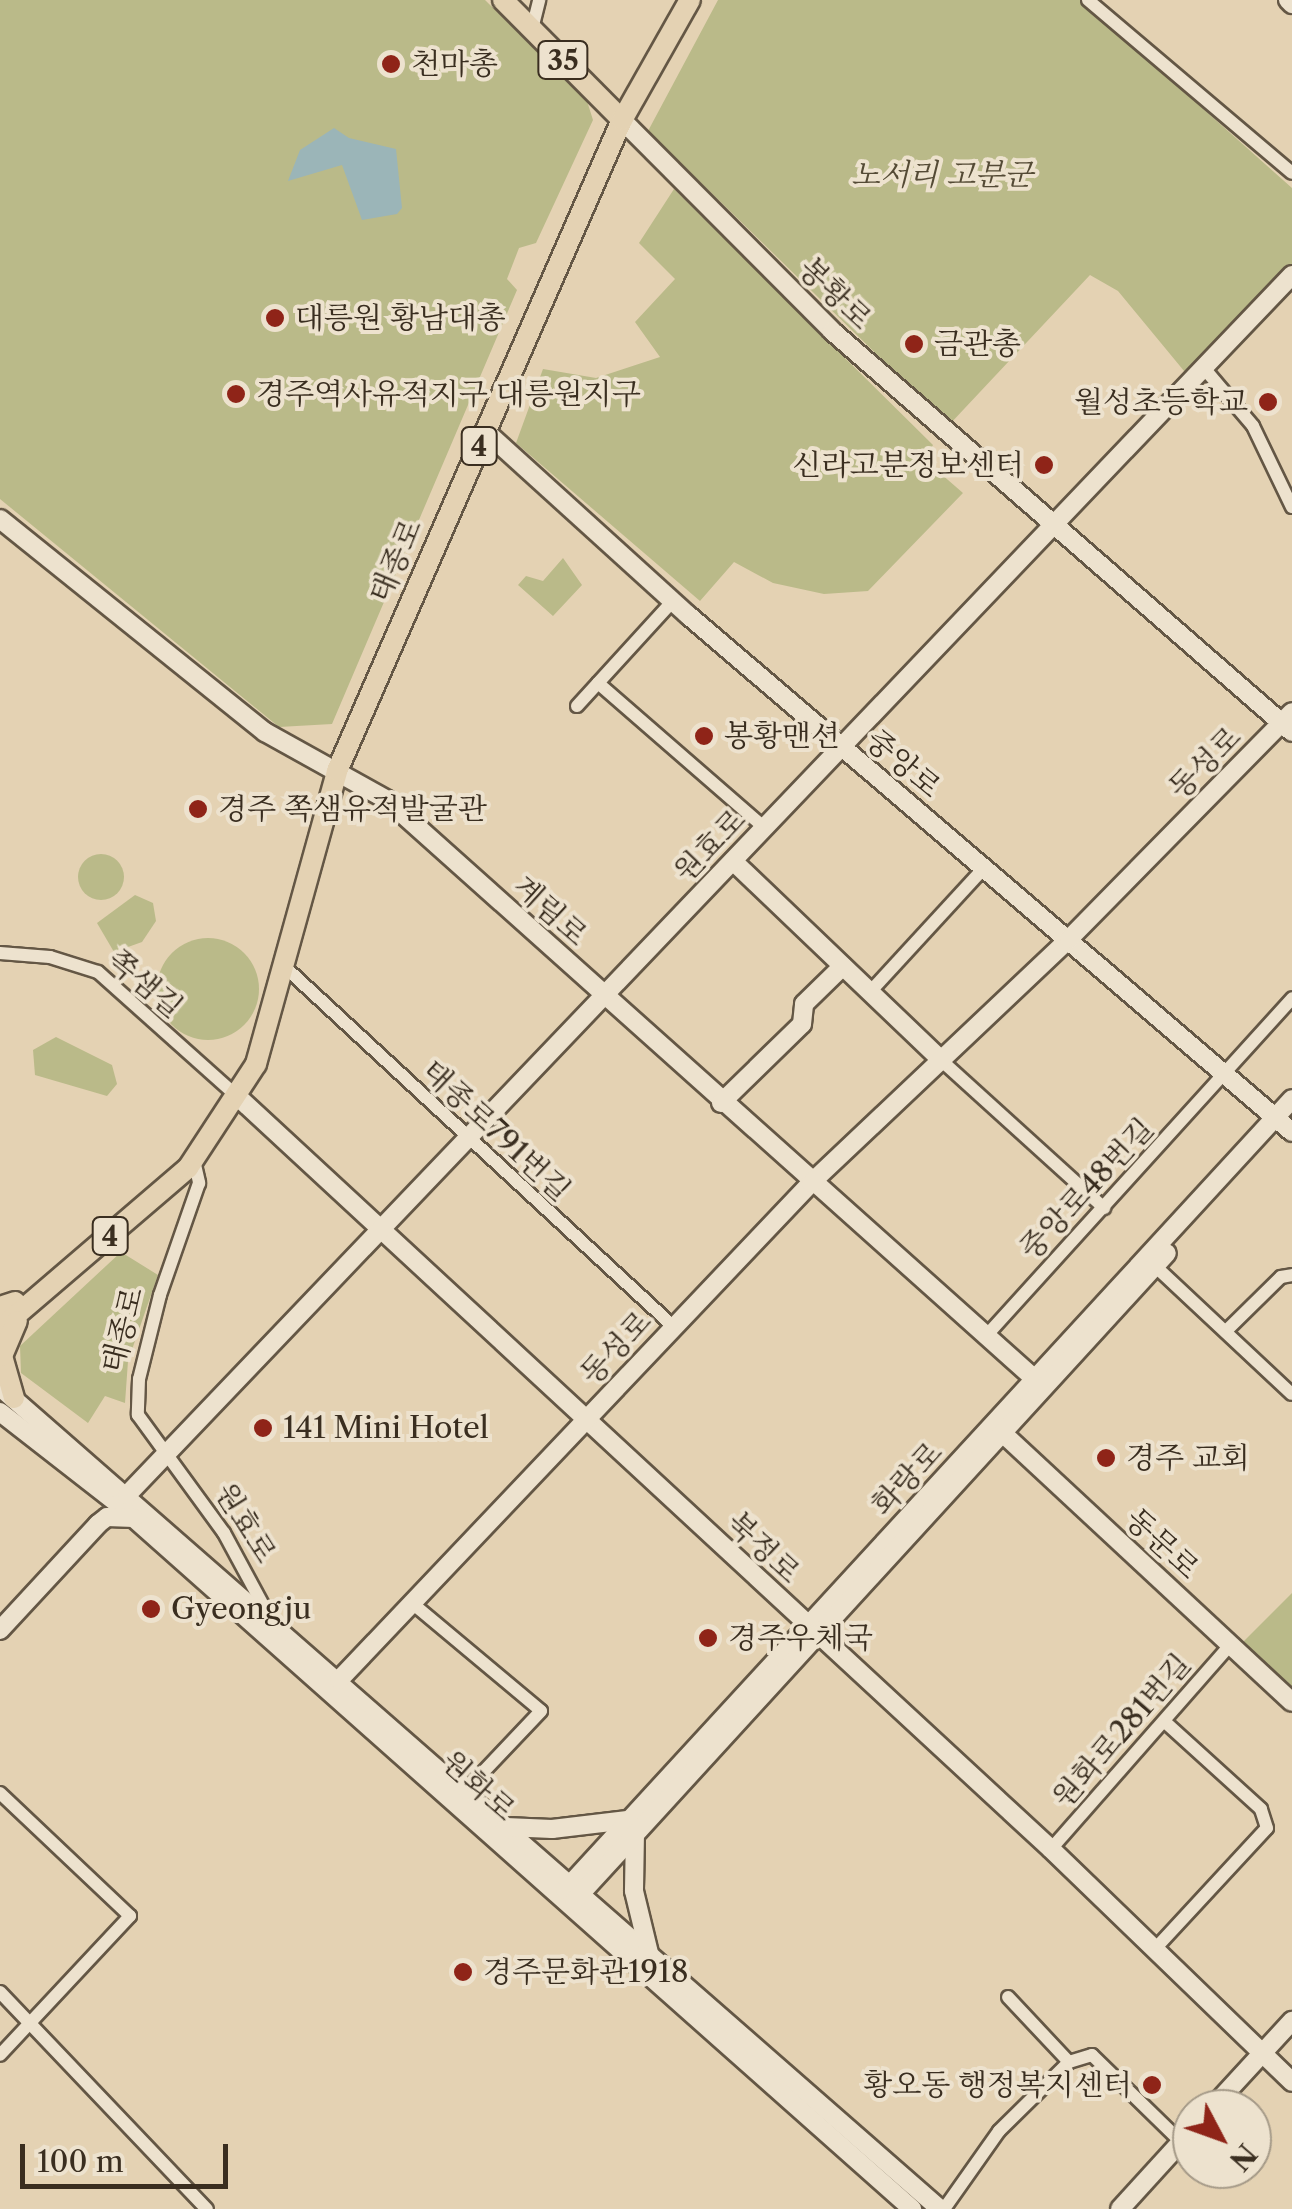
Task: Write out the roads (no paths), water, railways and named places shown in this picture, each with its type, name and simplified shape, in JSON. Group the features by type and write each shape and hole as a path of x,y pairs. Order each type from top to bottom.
{"main road":[{"name":"35","path":"503,0 622,120"},
{"name":"태종로","path":"0,1329 9,1308 177,1162 193,1156 238,1097 256,1064 286,968 337,772 622,120 690,0"},
{"path":"4,1405 2,1356 9,1308"}],"street":[{"path":"532,30 539,0"},
{"path":"1098,3 1292,173"},
{"name":"봉황로","path":"622,120 832,331 1050,527 1289,722"},
{"name":"원효로","path":"127,1495 1292,274"},
{"path":"1204,367 1253,426 1292,507"},
{"name":"중앙로","path":"485,431 841,748 1286,1123"},
{"name":"계림로","path":"0,519 264,732 388,800 604,998 1036,1380"},
{"path":"577,706 673,601"},
{"path":"598,682 765,828"},
{"name":"동성로","path":"339,1680 811,1183 1069,939 1289,722"},
{"path":"734,861 942,1061 1104,1208"},
{"path":"870,992 984,868"},
{"name":"쪽샘길","path":"0,953 50,957 98,972 238,1097"},
{"path":"722,1103 802,1024 804,1004 843,966"},
{"name":"태종로791번길","path":"286,968 674,1327"},
{"name":"중앙로48번길","path":"986,1336 1292,998"},
{"name":"북정로","path":"238,1097 1051,1850 1292,2082"},
{"name":"화랑로","path":"570,1894 1286,1123 1292,1099"},
{"name":"화랑로","path":"999,1430 1036,1380 1286,1123"},
{"name":"태종로","path":"167,1456 138,1414 139,1380 199,1183 193,1156"},
{"path":"1155,1266 1292,1394"},
{"path":"1226,1331 1281,1277 1292,1274"},
{"name":"원화로","path":"4,1405 31,1436 134,1518 570,1894 912,2209"},
{"name":"원화로","path":"4,1405 127,1495 506,1827 570,1894 650,1957 942,2209"},
{"name":"동문로","path":"999,1430 1292,1702"},
{"path":"31,1436 98,1503 98,1524"},
{"name":"원효로","path":"167,1456 224,1534 272,1622"},
{"path":"0,1630 98,1524 107,1517 134,1518"},
{"name":"원화로","path":"412,1603 541,1711 465,1791"},
{"name":"원화로281번길","path":"1051,1850 1166,1723 1230,1645"},
{"path":"1154,1950 1266,1828 1267,1820 1166,1723"},
{"path":"0,1794 130,1916 0,2055"},
{"path":"506,1827 631,1826 634,1891 650,1957"},
{"path":"0,1992 207,2209"},
{"path":"1008,1998 1069,2062"},
{"path":"1229,2089 1292,2021"},
{"path":"942,2209 998,2131 1069,2062 1092,2055 1172,2124"},
{"path":"1120,2209 1172,2151"}],"water":[{"path":"334,128 349,138 396,149 402,208 397,214 362,220 342,165 288,181 300,150"}],"place":[{"name":"천마총","path":"391,64"},
{"name":"대릉원 황남대총","path":"275,318"},
{"name":"금관총","path":"914,344"},
{"name":"경주역사유적지구 대릉원지구","path":"236,394"},
{"name":"월성초등학교","path":"1268,402"},
{"name":"신라고분정보센터","path":"1044,465"},
{"name":"봉황맨션","path":"704,736"},
{"name":"경주 쪽샘유적발굴관","path":"198,809"},
{"name":"141 Mini Hotel","path":"263,1428"},
{"name":"경주 교회","path":"1106,1458"},
{"name":"Gyeongju","path":"151,1609"},
{"name":"경주우체국","path":"708,1638"},
{"name":"경주문화관1918","path":"463,1972"},
{"name":"황오동 행정복지센터","path":"1152,2085"}],"park label":[{"name":"노서리 고분군","path":"942,175"}]}
